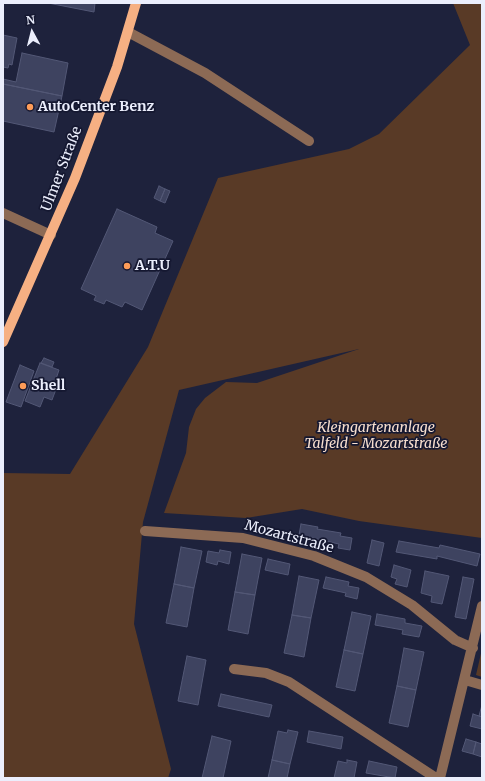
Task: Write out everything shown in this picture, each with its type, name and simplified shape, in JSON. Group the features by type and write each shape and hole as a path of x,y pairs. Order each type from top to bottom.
{"main road":[{"name":"Ulmer Straße","path":"3,342 75,178 128,32 136,3"}],"street":[{"path":"128,32 204,73 309,140"},
{"path":"3,213 51,235"},
{"name":"Mozartstraße","path":"145,531 243,538 314,556 366,577 412,605 454,640 473,648"},
{"path":"440,778 473,648 482,606"},
{"path":"234,669 266,673 289,682 436,778"},
{"path":"465,680 482,685"}],"green space":[{"name":"Kleingartenanlage Talfeld - Mozartstraße","path":"453,3 482,3 482,538 359,521 302,509 246,518 164,513 186,453 189,427 196,409 205,398 226,382 257,383 359,349 179,390 143,522 134,624 171,769 168,778 3,778 3,473 70,474 148,347 218,178 349,149 379,134 470,45"},
{"path":"482,649 482,677 476,675"}],"building":[{"path":"48,3 95,3 94,12"},
{"path":"3,35 17,38 12,65 9,64 8,68 3,67"},
{"path":"22,53 68,63 62,96 3,84 3,79 16,82"},
{"path":"3,84 62,96 54,132 3,121"},
{"path":"159,186 165,189 160,201 154,198"},
{"path":"165,189 170,191 165,203 160,201"},
{"path":"117,209 157,227 155,233 173,241 142,310 125,302 122,307 106,300 104,304 94,300 96,296 81,289"},
{"path":"44,358 54,362 52,367 41,363"},
{"path":"40,363 59,370 56,379 59,381 52,400 44,397 40,407 25,401"},
{"path":"20,365 34,371 21,407 6,402"},
{"path":"301,524 318,527 317,529 341,533 340,536 352,538 350,550 338,548 339,544 299,535"},
{"path":"372,540 384,543 379,566 367,563"},
{"path":"399,541 439,548 440,545 480,554 477,566 437,556 437,559 396,552"},
{"path":"181,547 202,551 194,588 174,584"},
{"path":"220,550 231,552 229,564 218,561 217,565 206,562 208,551 219,553"},
{"path":"242,554 262,558 255,595 235,592"},
{"path":"268,559 290,564 288,575 265,570"},
{"path":"394,565 411,570 407,587 395,584 397,579 391,577"},
{"path":"425,571 449,576 442,604 431,602 432,596 421,593"},
{"path":"299,576 319,580 311,618 292,615"},
{"path":"326,577 349,582 348,586 359,588 357,599 345,596 346,593 323,588"},
{"path":"463,577 474,579 466,619 455,617"},
{"path":"174,584 194,588 187,627 166,623"},
{"path":"235,592 255,595 248,634 228,630"},
{"path":"352,612 371,616 363,654 344,650"},
{"path":"377,614 405,619 405,623 422,626 419,637 402,634 403,630 375,625"},
{"path":"292,615 311,618 304,657 284,653"},
{"path":"404,648 424,652 416,690 397,686"},
{"path":"344,650 363,654 355,691 336,687"},
{"path":"187,656 206,660 198,705 178,701"},
{"path":"397,686 416,690 408,727 389,723"},
{"path":"221,694 272,705 269,717 218,706"},
{"path":"482,705 482,717 479,716"},
{"path":"473,714 482,717 482,729 470,726"},
{"path":"288,730 298,732 290,764 272,760 278,731 287,733"},
{"path":"309,731 343,737 341,749 307,742"},
{"path":"212,736 231,741 223,778 202,778"},
{"path":"466,739 476,742 473,754 462,751"},
{"path":"476,742 482,744 482,757 473,754"},
{"path":"272,760 290,764 287,778 268,778"},
{"path":"347,760 357,762 354,778 334,778 338,761 347,763"},
{"path":"369,761 397,767 395,778 366,773"}],"place":[{"name":"AutoCenter Benz","path":"30,107"},
{"name":"A.T.U","path":"127,266"},
{"name":"Shell","path":"23,386"}]}
